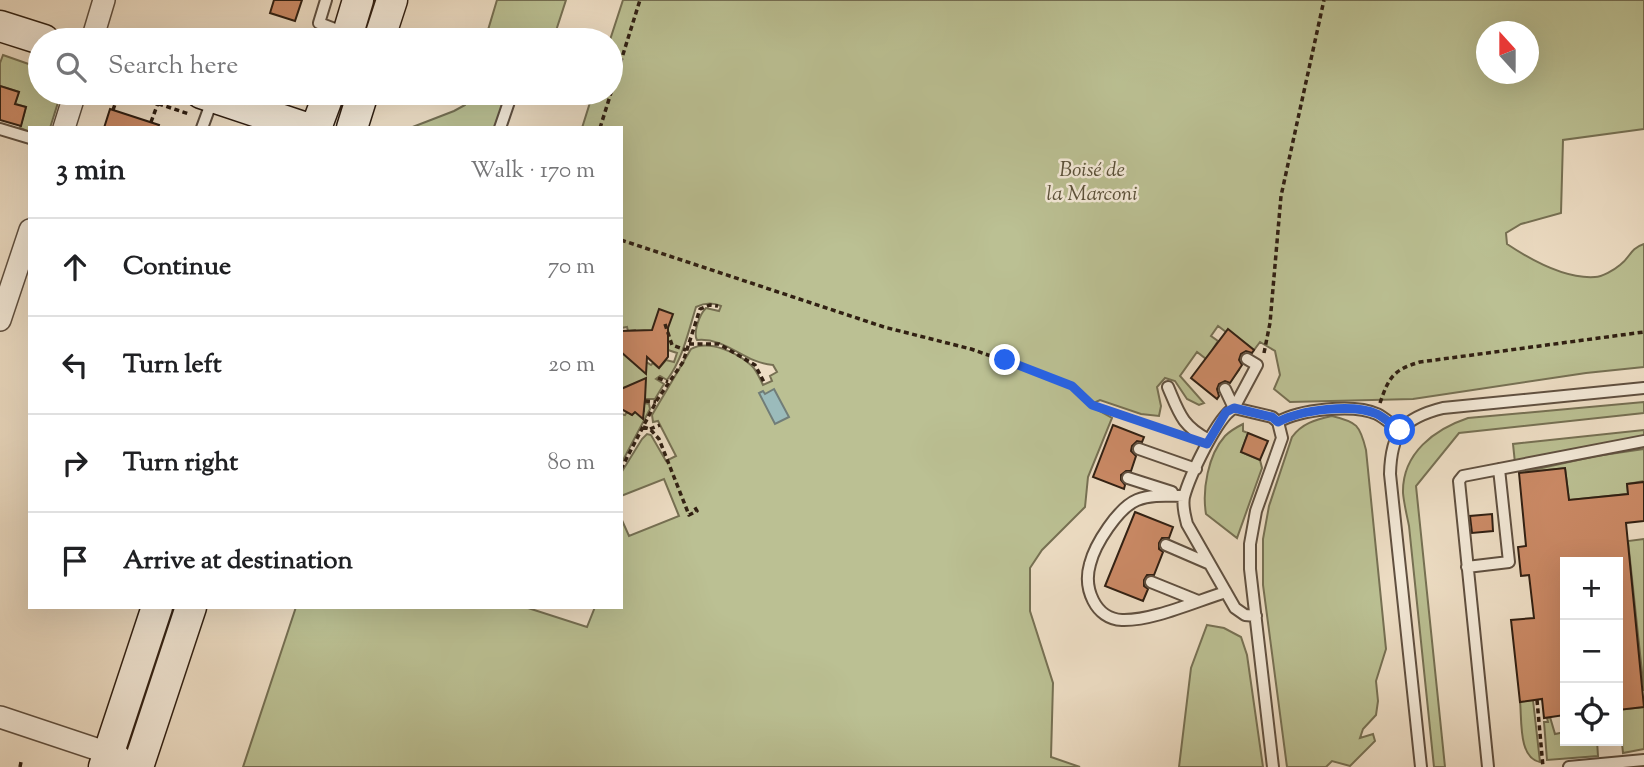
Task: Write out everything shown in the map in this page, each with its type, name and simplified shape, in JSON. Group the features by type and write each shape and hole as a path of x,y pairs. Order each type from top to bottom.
{"main road":[{"path":"350,28 358,0"},
{"path":"383,28 392,0"},
{"path":"0,26 28,35"},
{"path":"216,105 298,126"},
{"path":"317,126 325,105"},
{"path":"353,126 359,105"},
{"path":"106,760 156,609"},
{"path":"138,765 190,609"}],"street":[{"path":"96,28 104,0"},
{"path":"65,126 71,105"},
{"path":"0,320 28,236"},
{"path":"0,717 106,760 138,765"}],"lane":[{"path":"326,0 318,23 328,28"},
{"path":"198,105 202,126"},
{"path":"501,126 508,105"},
{"path":"0,129 28,137"},
{"path":"1234,408 1252,362"},
{"path":"1168,387 1181,418 1208,442"},
{"path":"1422,767 1390,474 1391,450 1400,430 1421,414 1443,408 1644,388"},
{"path":"1225,389 1234,408"},
{"path":"1256,617 1245,615 1235,608 1187,524 1183,509 1184,496 1208,442 1226,412 1234,408 1272,417 1278,422 1282,438 1256,511 1250,544 1273,767"},
{"path":"1278,422 1303,412 1354,409 1376,414 1400,430"},
{"path":"1488,767 1458,481 1463,476 1644,441"},
{"path":"1139,449 1196,469"},
{"path":"1467,567 1510,562 1499,469"},
{"path":"1128,478 1184,496"},
{"path":"1184,496 1157,495 1139,499 1128,505 1114,520 1090,561 1089,589 1096,607 1104,616 1122,620 1159,613 1226,592"},
{"path":"1166,545 1210,564"},
{"path":"1151,582 1198,601"},
{"path":"1569,767 1644,760"}],"path":[{"path":"623,54 640,0"},
{"path":"1252,362 1264,353 1270,323 1285,174 1324,0"},
{"path":"113,110 115,105"},
{"path":"150,122 157,105"},
{"path":"601,126 607,105"},
{"path":"623,241 884,327 1005,360 1072,386 1092,405 1208,442"},
{"path":"623,464 656,402 683,362 700,309 710,305 718,306"},
{"path":"665,324 672,345 686,350"},
{"path":"1376,414 1392,375 1401,367 1420,362 1644,332"},
{"path":"689,344 719,344 755,365 765,384"},
{"path":"658,377 668,382"},
{"path":"645,401 656,402"},
{"path":"650,429 660,425"},
{"path":"643,427 650,429 659,439 691,522"},
{"path":"689,515 697,511 694,506"},
{"path":"1537,700 1543,767"}],"green space":[{"path":"497,0 566,0 557,28 489,28"},
{"name":"Boisé de la Marconi","path":"623,0 1644,0 1644,129 1563,140 1561,213 1521,224 1506,233 1507,244 1527,256 1561,272 1584,277 1598,277 1608,273 1624,262 1635,248 1644,244 1644,367 1413,399 1290,402 1274,389 1280,375 1275,351 1260,342 1254,350 1228,330 1226,332 1218,326 1211,336 1218,341 1213,349 1239,370 1232,379 1197,352 1180,376 1204,403 1199,405 1187,399 1175,381 1165,378 1157,387 1161,406 1159,416 1141,414 1100,400 1089,405 1112,418 1088,477 1085,507 1042,550 1030,568 1030,611 1053,683 1051,757 1080,767 243,767 295,609 531,609 587,627 594,609 623,609 623,522 629,536 679,516 664,479 623,495 623,470 647,434 651,435 666,461 676,456 658,421 653,422 652,415 691,349 706,346 731,352 752,366 763,385 772,381 770,376 777,372 773,365 753,360 717,342 697,340 696,329 703,311 706,308 719,311 721,306 708,304 696,307 673,372 667,380 660,376 656,379 664,384 655,399 645,399 626,387 623,388 623,353 651,365 653,363 659,368 666,360 674,362 677,353 668,350 668,341 623,328 623,126 583,126 589,105 623,105 623,28 614,28"},
{"path":"3,55 28,64 28,105 57,105 51,126 28,126 28,131 20,128 26,107 15,104 19,92 0,86 0,63"},
{"path":"465,105 502,105 496,126 415,126"},
{"path":"1644,402 1644,413 1459,433 1416,486 1445,767 1434,767 1409,526 1403,493 1404,479 1414,455 1433,436 1468,418"},
{"path":"644,403 649,404 650,409 623,460 623,414 644,411"},
{"path":"1332,416 1356,426 1366,450 1386,649 1376,681 1376,715 1363,729 1360,738 1373,734 1375,741 1350,766 1332,761 1326,767 1287,767 1263,585 1263,539 1269,506 1292,437 1305,425"},
{"path":"1243,424 1243,431 1248,433 1241,452 1260,460 1262,468 1237,538 1206,514 1205,494 1214,453 1227,434"},
{"path":"1644,430 1644,436 1515,463 1513,444"},
{"path":"1644,449 1644,481 1627,484 1628,494 1569,500 1565,468 1519,473 1596,456"},
{"path":"1644,539 1644,691 1628,541"},
{"path":"1207,625 1224,628 1241,637 1247,655 1263,767 1179,767 1191,668"},
{"path":"1533,700 1540,762 1528,753 1521,727 1520,701"},
{"path":"1644,707 1644,749 1623,753 1623,709"},
{"path":"1550,717 1555,734 1560,733 1560,746 1597,746 1598,756 1547,760 1544,722 1548,722 1547,718"}],"water":[{"path":"774,389 789,417 775,424 759,393 763,391 765,394"}],"building":[{"path":"274,0 302,0 295,21 270,13"},
{"path":"0,86 19,92 15,104 26,107 21,126 0,120"},
{"path":"110,109 159,125 159,126 105,126"},
{"path":"659,309 673,314 668,328 668,357 659,368 647,357 646,374 623,354 623,331 652,330"},
{"path":"1228,329 1254,350 1252,353 1246,351 1241,354 1239,360 1242,365 1230,383 1225,381 1219,384 1217,399 1191,378"},
{"path":"646,378 643,419 635,412 632,415 623,410 623,388"},
{"path":"1113,425 1144,437 1142,442 1137,441 1132,446 1131,451 1136,456 1131,471 1121,475 1124,489 1093,477"},
{"path":"1248,433 1268,441 1260,460 1241,452"},
{"path":"1565,468 1569,500 1628,494 1627,484 1644,482 1644,521 1626,523 1644,707 1623,709 1623,557 1560,557 1560,716 1544,718 1542,699 1520,702 1511,620 1534,618 1529,575 1521,576 1518,547 1526,546 1519,473"},
{"path":"1135,512 1173,527 1169,538 1162,538 1159,543 1159,549 1163,552 1154,575 1147,575 1144,580 1144,586 1148,589 1143,601 1105,586"},
{"path":"1492,514 1493,531 1472,533 1470,516"}],"route":[{"path":"1005,360 1072,386 1092,405 1207,444 1226,412 1234,408 1272,417 1278,422 1303,412 1354,409 1376,414 1400,430"}]}
